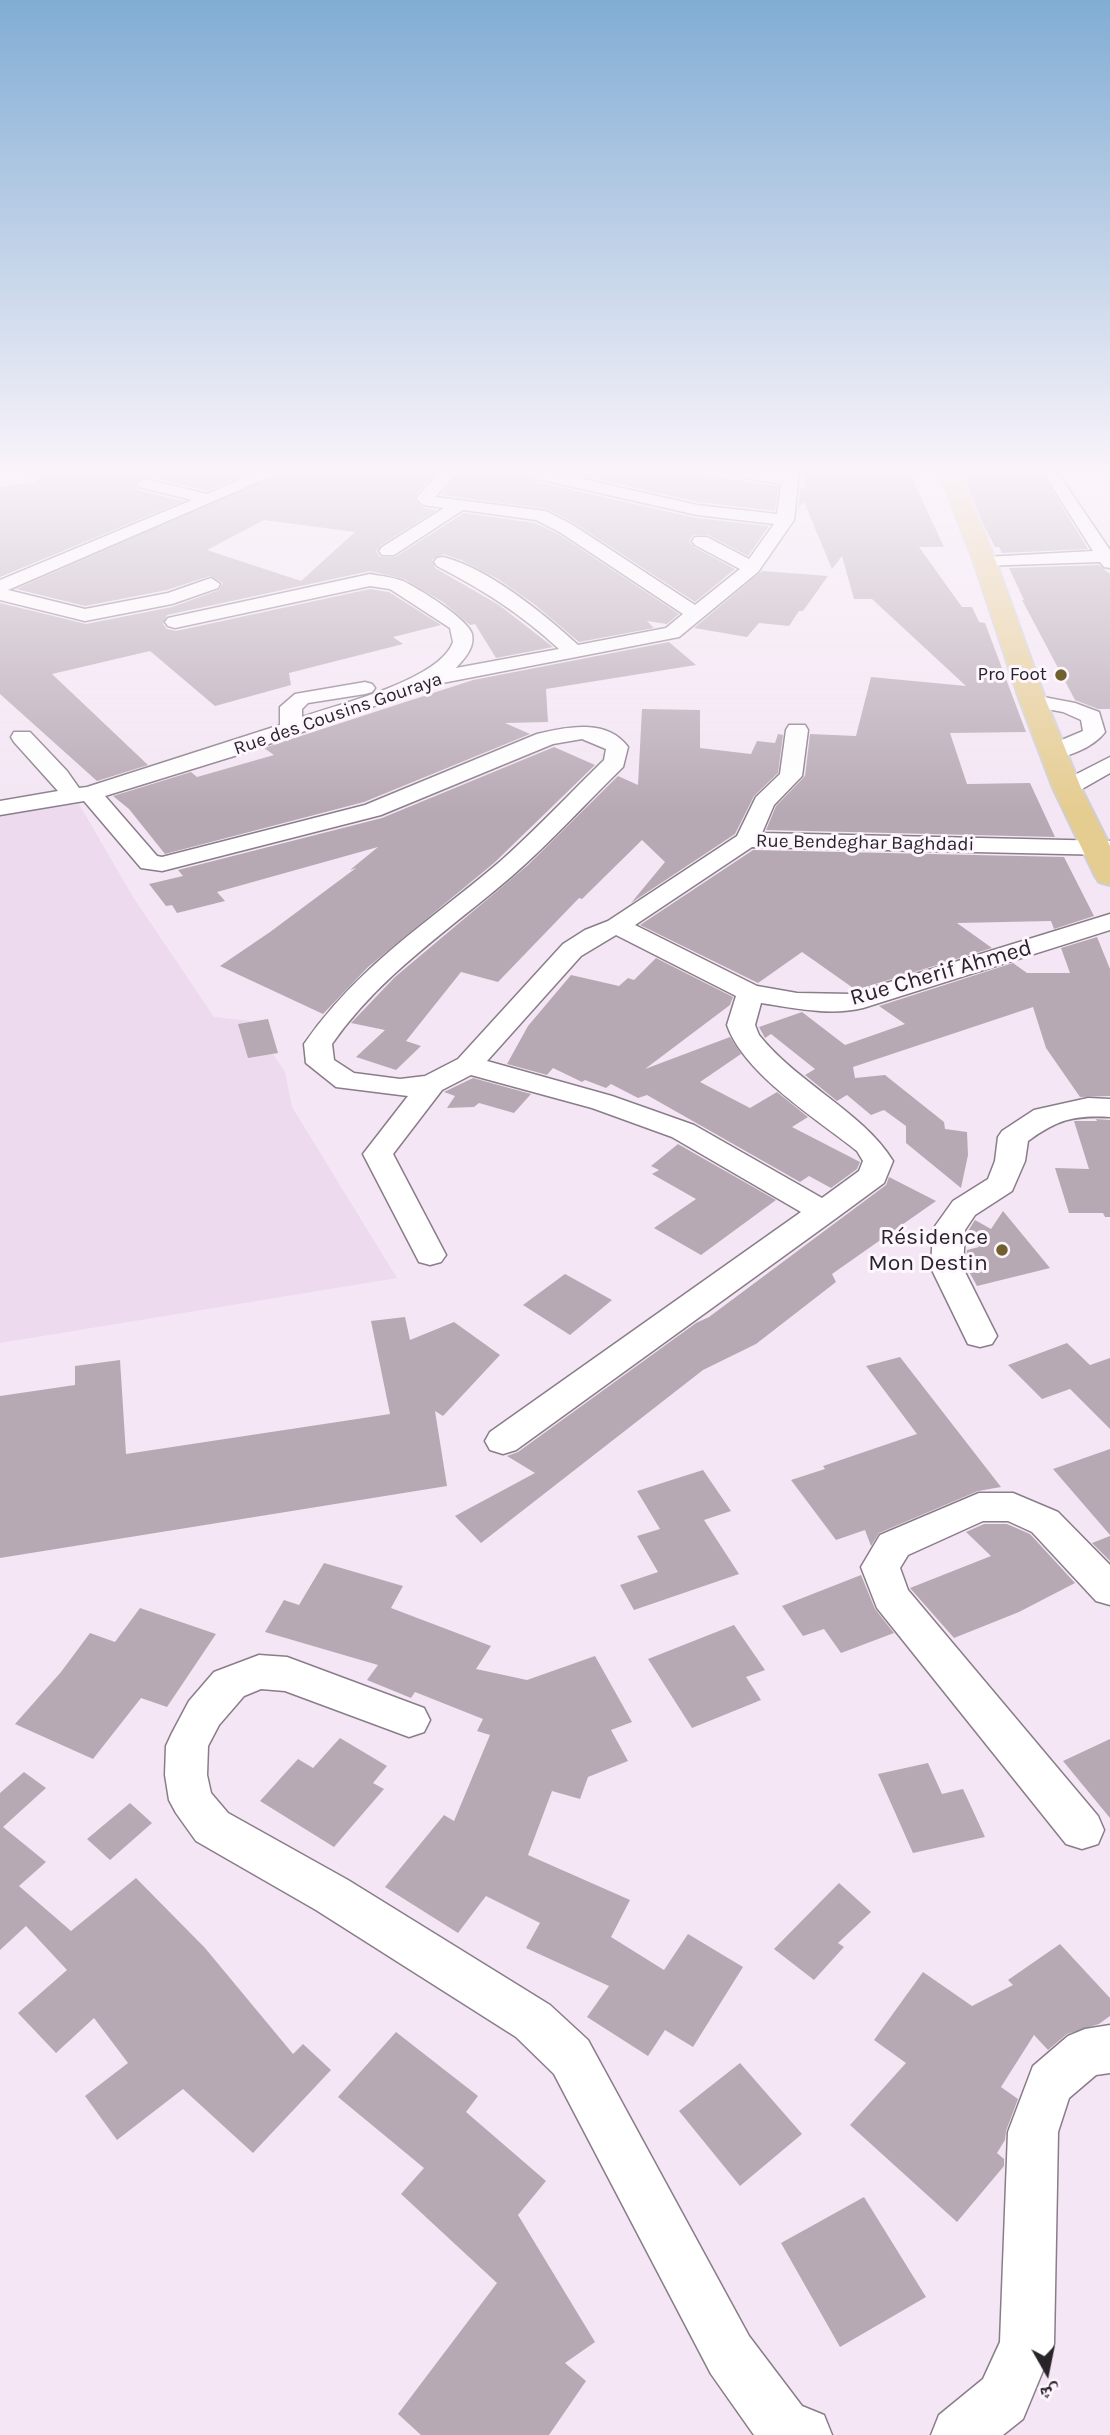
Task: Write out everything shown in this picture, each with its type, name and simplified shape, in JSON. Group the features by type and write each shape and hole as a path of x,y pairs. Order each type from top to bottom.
{"main road":[{"path":"993,586 1033,701 1067,788 1103,848 1110,876"}],"street":[{"path":"0,594 85,615 172,598 206,586"},
{"path":"175,622 344,586"},
{"path":"397,586 458,625 462,631 463,643 454,659 427,680"},
{"path":"488,586 532,614 576,653"},
{"path":"653,586 696,614"},
{"name":"Rue des Cousins Gouraya","path":"0,808 82,795 291,729 291,707 302,698 427,680 672,633 731,586"},
{"path":"1033,701 1068,707 1091,716 1094,732 1088,738 1053,752"},
{"path":"747,840 764,802 791,776 797,730"},
{"path":"22,737 150,863 162,864 373,810 544,739 573,732 598,734 617,747 615,762 504,869 406,947 337,1013 318,1044 320,1063 346,1081 400,1088 432,1084 468,1065 602,1101 683,1131 824,1212"},
{"path":"1067,788 1110,764"},
{"path":"0,789 59,776"},
{"name":"Rue Bendeghar Baghdadi","path":"468,1065 572,950 594,935 617,926 747,840 1103,848"},
{"name":"Rue Cherif Ahmed","path":"617,926 750,993 797,1001 853,1002 1110,922"},
{"path":"503,1441 873,1176 877,1161 869,1146 761,1058 746,1038 741,1026 750,993"},
{"path":"430,1255 378,1154 432,1084"},
{"path":"980,1336 947,1268 948,1229 964,1208 1001,1184 1010,1161 1013,1137 1044,1116 1088,1107 1110,1108"},
{"path":"1082,1830 891,1597 880,1567 894,1545 979,1507 1013,1507 1045,1522 1110,1590"},
{"path":"409,1720 287,1674 259,1672 229,1684 204,1713 187,1746 186,1775 191,1800 212,1827 332,1895 533,2021 571,2057 730,2355 783,2427 804,2435"},
{"path":"959,2435 1003,2399 1027,2344 1033,2132 1050,2083 1085,2053 1110,2049"}],"shaded area":[{"path":"79,804 133,897 214,1017 251,1021 285,1072 292,1107 397,1278 0,1343 0,814"}],"building":[{"path":"24,586 180,586 167,590 85,606 16,589"},
{"path":"221,586 302,586 167,615 163,624 167,629 176,631 370,589 389,592 441,625 393,637 403,644 289,673 291,685 215,706 150,651 52,674 148,765 97,781 0,694 0,603 86,624 172,607 219,590"},
{"path":"415,586 466,586 499,605 553,647 496,658 475,624 470,625 443,602"},
{"path":"508,586 636,586 679,614 667,624 647,621 654,628 579,642"},
{"path":"670,586 715,586 695,602"},
{"path":"745,586 821,586 789,626 759,623 747,637 694,628"},
{"path":"850,586 947,586 962,607 972,607 979,622 985,623 1026,732 950,733 967,784 1030,783 1055,837 766,830 776,806 805,776 810,734 856,736 871,677 966,686 872,599 854,599"},
{"path":"1017,586 1110,586 1110,709 1098,709 1075,700"},
{"path":"669,642 696,665 546,689 548,722 505,723 530,734 364,802 165,854 129,809 113,796 191,772 197,777 274,755 264,748 473,680"},
{"path":"642,709 700,710 700,748 751,754 757,741 775,743 778,734 783,735 778,773 754,796 735,834 631,903 665,862 642,840 582,899 579,898 498,982 461,972 406,1041 421,1046 396,1070 356,1057 385,1030 351,1023 395,977 528,865 618,776 638,785"},
{"path":"554,747 595,765 494,863 368,967 323,1014 220,966 356,868 350,870 378,847 217,892 225,901 177,913 172,905 166,906 149,884 183,876 178,870 382,818"},
{"path":"753,850 1064,857 1094,916 1054,929 1051,921 957,923 992,948 856,990 802,952 758,983 640,925"},
{"path":"1097,937 1110,969 1110,1096 1080,1097 1046,1048 1033,1007 853,1067 855,1078 885,1075 944,1122 945,1129 967,1132 968,1155 961,1188 906,1143 906,1126 884,1110 871,1115 847,1095 837,1101 805,1075 815,1069 771,1034 765,1038 759,1027 802,1012 845,1045 905,1024 879,1006 1013,963 1027,973 1070,973 1061,948"},
{"path":"656,958 733,997 730,1005 645,1069 730,1037 741,1054 700,1082 750,1108 777,1092 808,1117 792,1127 860,1162 857,1169 831,1188 809,1176 800,1182 647,1095 638,1098 611,1084 606,1088 585,1080 582,1082 553,1068 547,1075 507,1064 528,1026 571,975 619,986 628,978 634,980"},
{"path":"268,1019 278,1053 248,1058 238,1024"},
{"path":"473,1078 531,1094 514,1113 479,1103 474,1107 447,1108 455,1096 444,1092"},
{"path":"1096,1119 1110,1120 1110,1217 1105,1217 1103,1213 1069,1213 1055,1168 1089,1169 1074,1121 1097,1121"},
{"path":"678,1144 776,1200 701,1255 654,1228 696,1199 652,1174 659,1170 651,1166"},
{"path":"889,1177 936,1201 832,1274 836,1282 756,1344 703,1370 481,1543 455,1516 535,1473 507,1456 518,1452 696,1323 709,1317 886,1185"},
{"name":"Résidence Mon Destin","path":"1003,1211 1050,1268 977,1286 966,1266 967,1250 979,1247 968,1231 975,1220 991,1229"},
{"path":"565,1274 612,1300 570,1335 523,1305"},
{"path":"405,1317 410,1340 454,1322 500,1355 443,1416 435,1411 447,1486 0,1558 0,1396 75,1385 75,1366 120,1360 126,1454 390,1414 371,1321"},
{"path":"1067,1343 1090,1365 1110,1358 1110,1429 1070,1389 1042,1399 1008,1365"},
{"path":"900,1357 1001,1487 978,1491 879,1533 871,1546 865,1530 836,1540 791,1480 825,1469 823,1466 917,1434 866,1366"},
{"path":"1110,1449 1110,1535 1053,1469"},
{"path":"703,1470 731,1511 704,1520 739,1574 634,1610 620,1585 658,1572 637,1536 660,1529 637,1491"},
{"path":"984,1524 1007,1524 1030,1534 1075,1583 1019,1612 954,1638 910,1588 991,1556 966,1532"},
{"path":"1110,1536 1110,1561 1092,1543"},
{"path":"324,1563 403,1586 391,1608 491,1646 476,1669 527,1680 595,1656 632,1722 611,1730 628,1761 588,1777 580,1799 552,1791 528,1855 630,1900 611,1937 664,1970 688,1934 743,1967 693,2047 665,2030 648,2056 587,2017 609,1986 526,1948 540,1923 486,1896 458,1933 385,1887 444,1815 454,1821 490,1735 477,1731 483,1719 415,1692 411,1698 367,1680 378,1665 265,1632 284,1600 299,1605"},
{"path":"861,1575 875,1609 894,1633 841,1653 824,1629 803,1636 782,1606"},
{"path":"140,1608 216,1634 167,1707 141,1698 93,1759 15,1724 61,1672 90,1633 115,1642"},
{"path":"734,1625 765,1670 746,1677 761,1700 692,1728 648,1659"},
{"path":"340,1738 387,1766 373,1783 384,1789 334,1847 260,1801 298,1759 313,1768"},
{"path":"1110,1739 1110,1818 1063,1761"},
{"path":"928,1763 942,1794 963,1789 985,1837 913,1853 878,1774"},
{"path":"24,1772 46,1788 3,1827 46,1862 19,1886 71,1931 136,1878 205,1948 293,2054 303,2044 331,2070 253,2153 183,2089 117,2140 85,2096 128,2063 94,2018 56,2053 18,2013 67,1970 26,1926 0,1950 0,1793"},
{"path":"130,1803 152,1823 110,1860 87,1839"},
{"path":"839,1883 871,1912 838,1943 844,1947 814,1980 774,1949"},
{"path":"1060,1944 1110,1998 1110,2016 1099,2024 1067,2034 1048,2050 1034,2035 1001,2087 1018,2099 1005,2140 997,2153 1004,2159 1004,2166 957,2222 850,2125 906,2063 874,2040 923,1972 972,2006 1013,1985 1008,1980"},
{"path":"396,2032 478,2096 466,2112 546,2181 518,2215 595,2342 565,2363 586,2381 549,2435 421,2435 398,2414 497,2283 401,2194 424,2168 338,2097"},
{"path":"740,2063 802,2134 740,2186 679,2111"},
{"path":"864,2197 926,2297 840,2347 781,2243"}],"place":[{"name":"Pro Foot","path":"1061,675"},
{"name":"Résidence Mon Destin","path":"1002,1250"}]}
